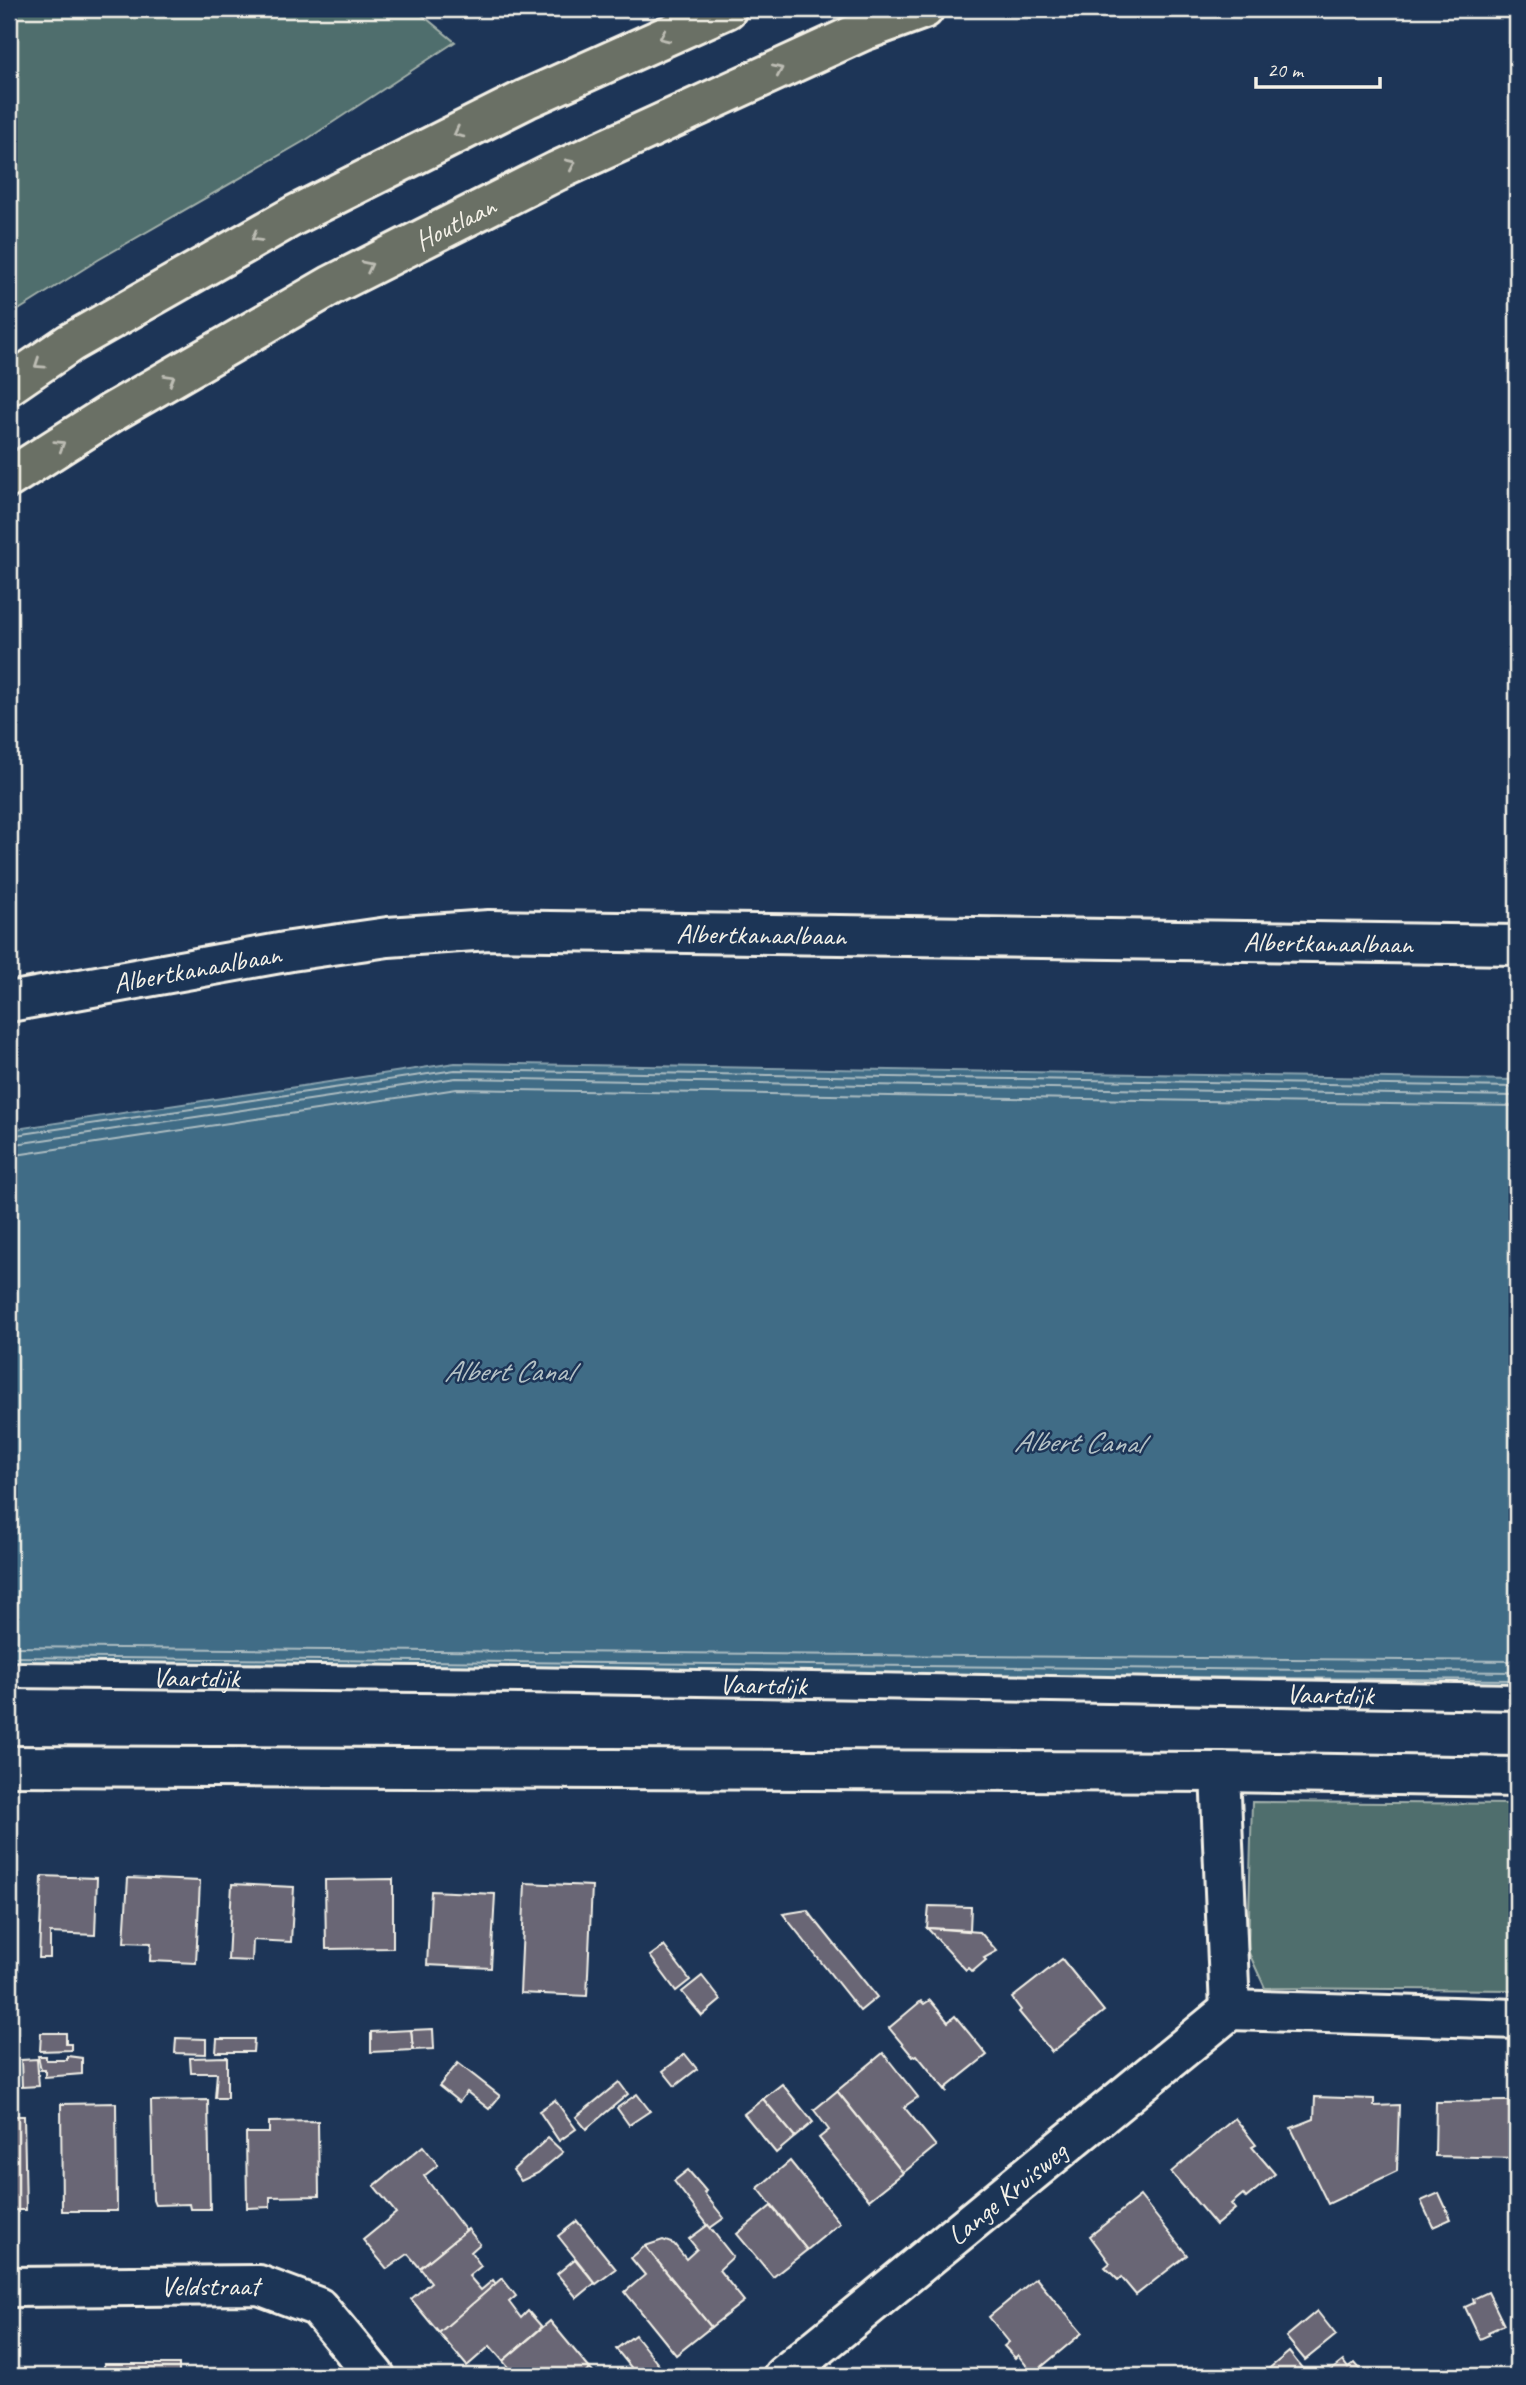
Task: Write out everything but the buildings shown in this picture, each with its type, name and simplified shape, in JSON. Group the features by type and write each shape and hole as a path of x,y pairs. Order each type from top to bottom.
{"main road":[{"path":"9,385 70,343 295,215 526,99 727,9"},
{"name":"Houtlaan","path":"9,478 111,413 332,285 557,170 863,31 924,9"}],"street":[{"name":"Albertkanaalbaan","path":"9,1002 291,951 388,937 489,930 1517,945"},
{"path":"9,1766 1220,1772 1517,1777"},
{"path":"1220,1772 1230,2010 1517,2019"},
{"name":"Lange Kruisweg","path":"783,2376 1230,2010"},
{"name":"Veldstraat","path":"9,2287 259,2286 318,2307 375,2376"}],"lane":[{"name":"Vaartdijk","path":"9,1675 548,1680 1517,1697"}],"green space":[{"path":"9,9 415,9 455,42 306,140 98,260 9,316"},
{"path":"1252,1802 1517,1804 1517,1990 1265,1988 1248,1951"}],"water":[{"name":"Albert Canal","path":"455,1063 1517,1080 1517,1687 9,1673 9,1130"}]}
